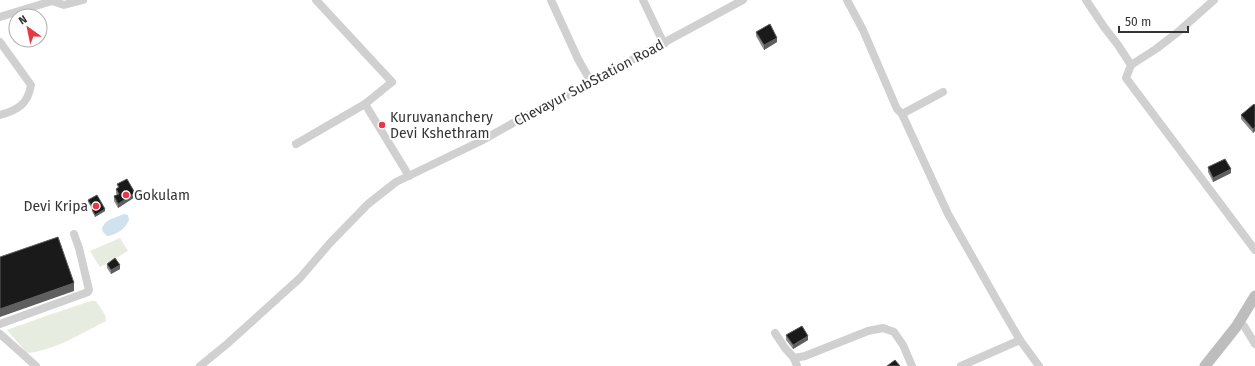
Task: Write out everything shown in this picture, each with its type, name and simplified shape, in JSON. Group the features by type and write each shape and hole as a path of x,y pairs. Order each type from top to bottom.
{"main road":[{"path":"1214,366 1242,324 1255,296"},
{"path":"1205,366 1255,310"}],"street":[{"path":"0,17 52,1 64,5 83,0"},
{"path":"296,144 365,104 392,82 316,0"},
{"path":"551,0 578,59 591,82"},
{"path":"643,0 664,44"},
{"name":"Chevayur SubStation Road","path":"200,366 227,344 300,278 330,243 368,204 396,182 586,86 664,44 730,3 743,0"},
{"path":"846,0 863,30 897,109 902,114 948,214 1020,340 1039,366"},
{"path":"1086,0 1131,65"},
{"path":"1214,0 1178,32 1156,49 1131,65 1126,78 1255,250"},
{"path":"0,42 31,85 30,93 24,103 13,111 0,115"},
{"path":"902,114 943,92"},
{"path":"365,104 409,176"},
{"path":"0,324 88,292 89,290 82,260 74,234"},
{"path":"1242,324 1255,344"},
{"path":"794,358 805,356 868,331 883,328 894,332 903,345 912,366"},
{"path":"775,333 794,358 797,366"},
{"path":"0,334 36,366"},
{"path":"961,366 1020,340"}],"shaded area":[{"path":"120,238 128,251 100,267 90,251"},
{"path":"91,301 96,301 105,315 106,321 68,341 47,349 27,353 7,330 43,317"}],"water":[{"path":"124,214 128,215 129,220 125,226 117,233 107,236 103,232 102,228 105,223"}],"building":[{"path":"770,24 777,38 764,45 756,32"},
{"path":"1254,104 1255,127 1253,129 1241,115"},
{"path":"1225,159 1231,169 1213,178 1208,167"},
{"name":"Gokulam","path":"127,179 135,193 118,204 114,196 119,194 116,189 119,187 117,184"},
{"name":"Devi Kripa","path":"97,195 105,209 95,215 88,200"},
{"path":"58,237 74,283 0,309 0,257"},
{"path":"115,258 120,265 111,270 107,264"},
{"path":"802,326 808,336 793,345 786,335"},
{"path":"895,360 900,366 887,366"}],"place":[{"name":"Kuruvananchery Devi Kshethram","path":"382,125"},
{"name":"Gokulam","path":"126,195"},
{"name":"Devi Kripa","path":"96,206"}]}
